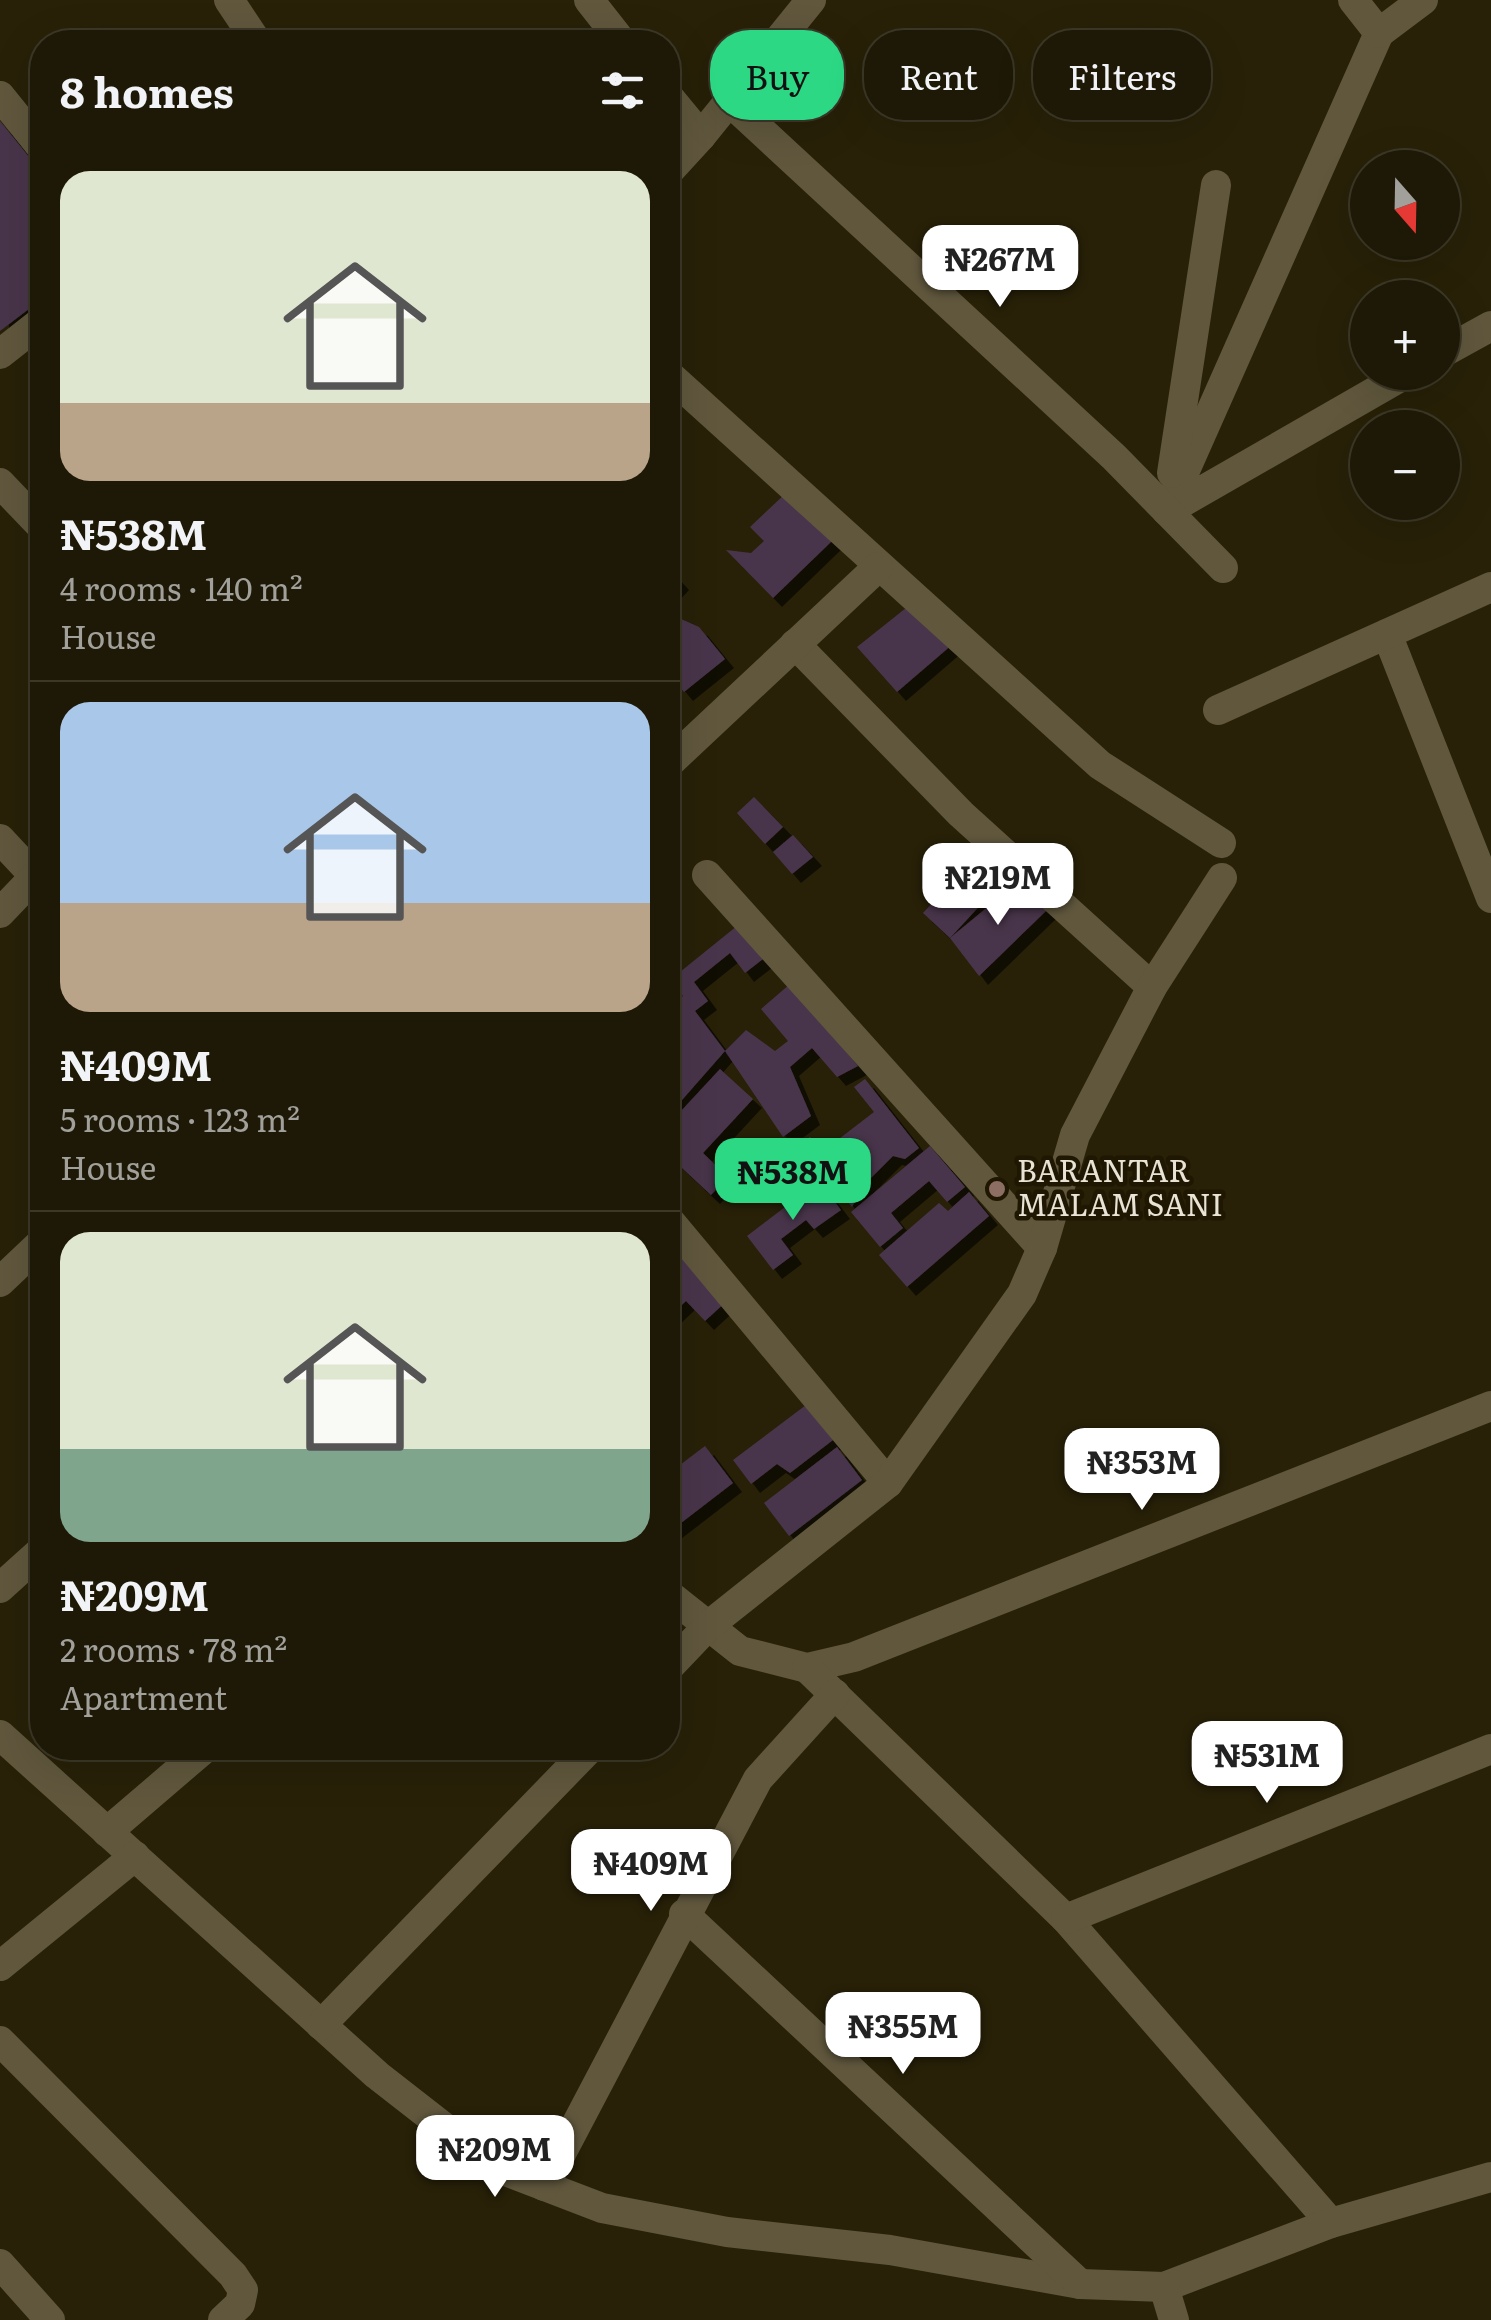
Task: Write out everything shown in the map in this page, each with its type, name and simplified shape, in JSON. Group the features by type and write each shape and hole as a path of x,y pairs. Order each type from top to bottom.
{"street":[{"path":"228,0 249,30"},
{"path":"590,0 613,30"},
{"path":"787,30 811,0"},
{"path":"1353,0 1379,32"},
{"path":"1167,511 1379,32 1423,0"},
{"path":"0,96 30,133"},
{"path":"680,111 701,136"},
{"path":"680,159 714,120"},
{"path":"750,120 1114,456 1223,568"},
{"path":"1167,511 1216,185"},
{"path":"1460,340 1491,324"},
{"path":"0,354 30,330"},
{"path":"680,385 1100,765 1220,843"},
{"path":"1242,452 1360,390"},
{"path":"1167,511 1378,390"},
{"path":"0,483 30,514"},
{"path":"680,753 878,567"},
{"path":"1218,710 1491,587"},
{"path":"1387,634 1491,898"},
{"path":"794,644 961,814 1152,988"},
{"path":"0,839 30,868"},
{"path":"707,875 1042,1248"},
{"path":"680,1655 708,1626 888,1483 1022,1294 1042,1248 1075,1134 1152,988 1222,878"},
{"path":"0,913 30,886"},
{"path":"680,1232 888,1483"},
{"path":"0,1282 30,1253"},
{"path":"680,1604 740,1651 808,1668 854,1657 1491,1406"},
{"path":"0,1588 30,1561"},
{"path":"808,1668 1066,1919 1331,2223"},
{"path":"544,2186 758,1779 834,1694"},
{"path":"0,1735 377,2076 495,2167 602,2208 692,2225 890,2250 1080,2284 1164,2288 1331,2223 1491,2177"},
{"path":"1066,1919 1491,1749"},
{"path":"108,1832 192,1760"},
{"path":"321,2025 578,1760"},
{"path":"0,1966 135,1856"},
{"path":"684,1914 1080,2284"},
{"path":"0,2041 233,2276 243,2290 240,2304 223,2320"},
{"path":"0,2264 50,2320"},
{"path":"1164,2288 1174,2320"}],"building":[{"path":"0,121 30,158 30,308 0,331"},
{"path":"786,493 832,541 773,598 726,550 751,553 764,541 750,527"},
{"path":"911,604 954,643 897,692 857,647"},
{"path":"680,618 699,627 725,659 684,692 680,687"},
{"path":"754,797 783,827 765,844 737,813"},
{"path":"793,835 813,857 792,874 773,852"},
{"path":"982,849 1009,874 950,938 923,913"},
{"path":"1018,882 1047,910 979,976 950,938"},
{"path":"737,926 763,959 745,973 730,953 694,982 708,1001 695,1011 725,1051 680,1102 680,972"},
{"path":"790,984 858,1066 837,1077 812,1048 790,1067 811,1116 783,1137 725,1051 746,1030 775,1051 788,1041 761,1009"},
{"path":"720,1069 753,1099 703,1153 728,1177 711,1195 680,1166 680,1112"},
{"path":"865,1079 919,1148 905,1159 893,1156 864,1185 852,1207 799,1145 810,1137 822,1152 874,1112 854,1087"},
{"path":"930,1146 965,1187 947,1202 929,1181 891,1213 903,1228 880,1247 851,1212"},
{"path":"819,1181 841,1210 814,1229 806,1220 781,1239 793,1255 773,1270 747,1236"},
{"path":"969,1192 989,1216 907,1287 879,1255 939,1203 948,1211"},
{"path":"681,1250 728,1300 705,1321 686,1301 680,1307"},
{"path":"806,1405 833,1440 790,1473 777,1464 751,1484 733,1460"},
{"path":"705,1446 733,1483 680,1524 680,1465"},
{"path":"837,1447 862,1480 789,1536 764,1503"}],"place":[{"name":"BARANTAR MALAM SANI","path":"997,1189"}]}
